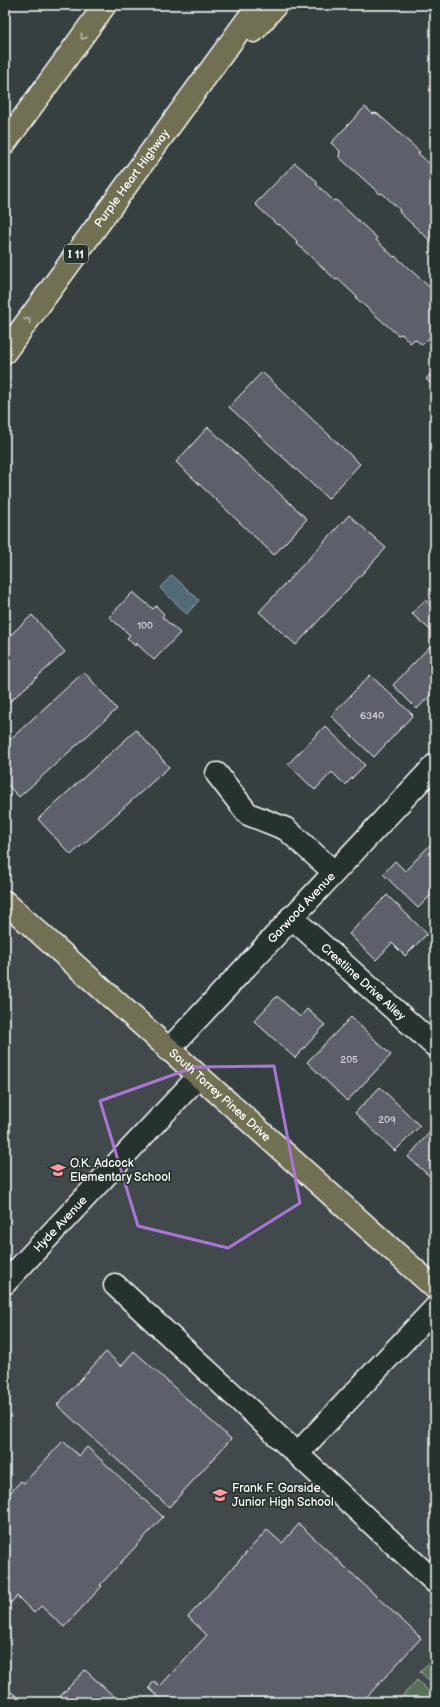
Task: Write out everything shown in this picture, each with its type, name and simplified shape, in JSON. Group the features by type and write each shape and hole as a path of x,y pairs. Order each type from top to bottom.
{"main road":[{"path":"5,143 106,5"},
{"name":"Purple Heart Highway","path":"5,352 258,5"},
{"path":"148,155 276,5"},
{"name":"South Torrey Pines Drive","path":"5,902 198,1077 435,1288"}],"street":[{"name":"Garwood Avenue","path":"168,1050 435,766"},
{"path":"217,774 248,814 286,829 334,872"},
{"name":"Crestline Drive Alley","path":"292,917 435,1046"},
{"name":"Hyde Avenue","path":"5,1283 198,1077"},
{"path":"115,1285 435,1582"},
{"path":"297,1454 435,1308"}],"highlighted area":[{"path":"274,1066 300,1203 228,1248 138,1226 100,1101 195,1067"}],"shaded area":[{"name":"Frank F. Garside Junior High School","path":"5,902 435,1288 435,1702 5,1702"}],"green space":[{"path":"435,1656 435,1685 420,1672"},
{"path":"417,1680 435,1697 435,1702 397,1702"}],"water":[{"path":"172,575 199,600 187,614 160,588"}],"building":[{"path":"365,107 373,114 378,114 420,152 418,153 435,169 435,245 399,212 400,210 382,193 380,194 339,157 340,151 331,143"},
{"path":"295,163 318,182 316,184 334,201 336,200 377,238 376,240 394,257 395,256 435,292 435,332 422,345 415,339 410,343 402,334 398,335 356,298 357,297 338,279 336,280 296,243 297,241 279,224 277,225 255,204"},
{"path":"435,369 435,387 426,379"},
{"path":"262,372 360,464 328,499 229,407"},
{"path":"208,427 307,519 274,555 176,462"},
{"path":"349,515 386,548 296,645 259,612"},
{"path":"133,592 153,609 156,606 164,614 162,617 180,633 154,660 136,643 135,646 127,638 130,635 109,617"},
{"path":"425,600 435,609 435,634 412,614"},
{"path":"32,615 65,652 5,706 5,640"},
{"path":"432,644 435,647 435,690 417,709 393,685"},
{"path":"84,672 117,709 19,797 5,782 5,744"},
{"path":"370,675 413,715 374,757 331,716"},
{"path":"325,726 365,765 345,785 332,772 315,790 288,764"},
{"path":"136,730 169,767 71,855 38,819"},
{"path":"432,843 435,846 435,891 418,908 383,874 395,861 405,871"},
{"path":"387,895 427,934 405,956 392,943 376,960 349,934"},
{"path":"277,996 300,1017 307,1009 325,1025 295,1058 254,1021"},
{"path":"351,1017 391,1055 347,1101 307,1062"},
{"path":"380,1087 420,1126 395,1151 355,1113"},
{"path":"430,1132 435,1136 435,1181 408,1157"},
{"path":"134,1351 231,1439 169,1507 57,1405 106,1352 121,1366"},
{"path":"63,1441 79,1456 87,1447 163,1517 100,1585 102,1586 64,1627 41,1606 34,1613 17,1596 5,1609 5,1498 21,1481 24,1483"},
{"path":"299,1524 421,1638 362,1702 164,1702 149,1688 154,1681 160,1686 207,1635 188,1617 267,1530 282,1543"},
{"path":"85,1670 120,1702 55,1702"},
{"path":"8,1689 23,1702 5,1702 5,1692"}],"place":[{"name":"O.K. Adcock Elementary School","path":"58,1170"},
{"name":"Frank F. Garside Junior High School","path":"220,1495"}]}
